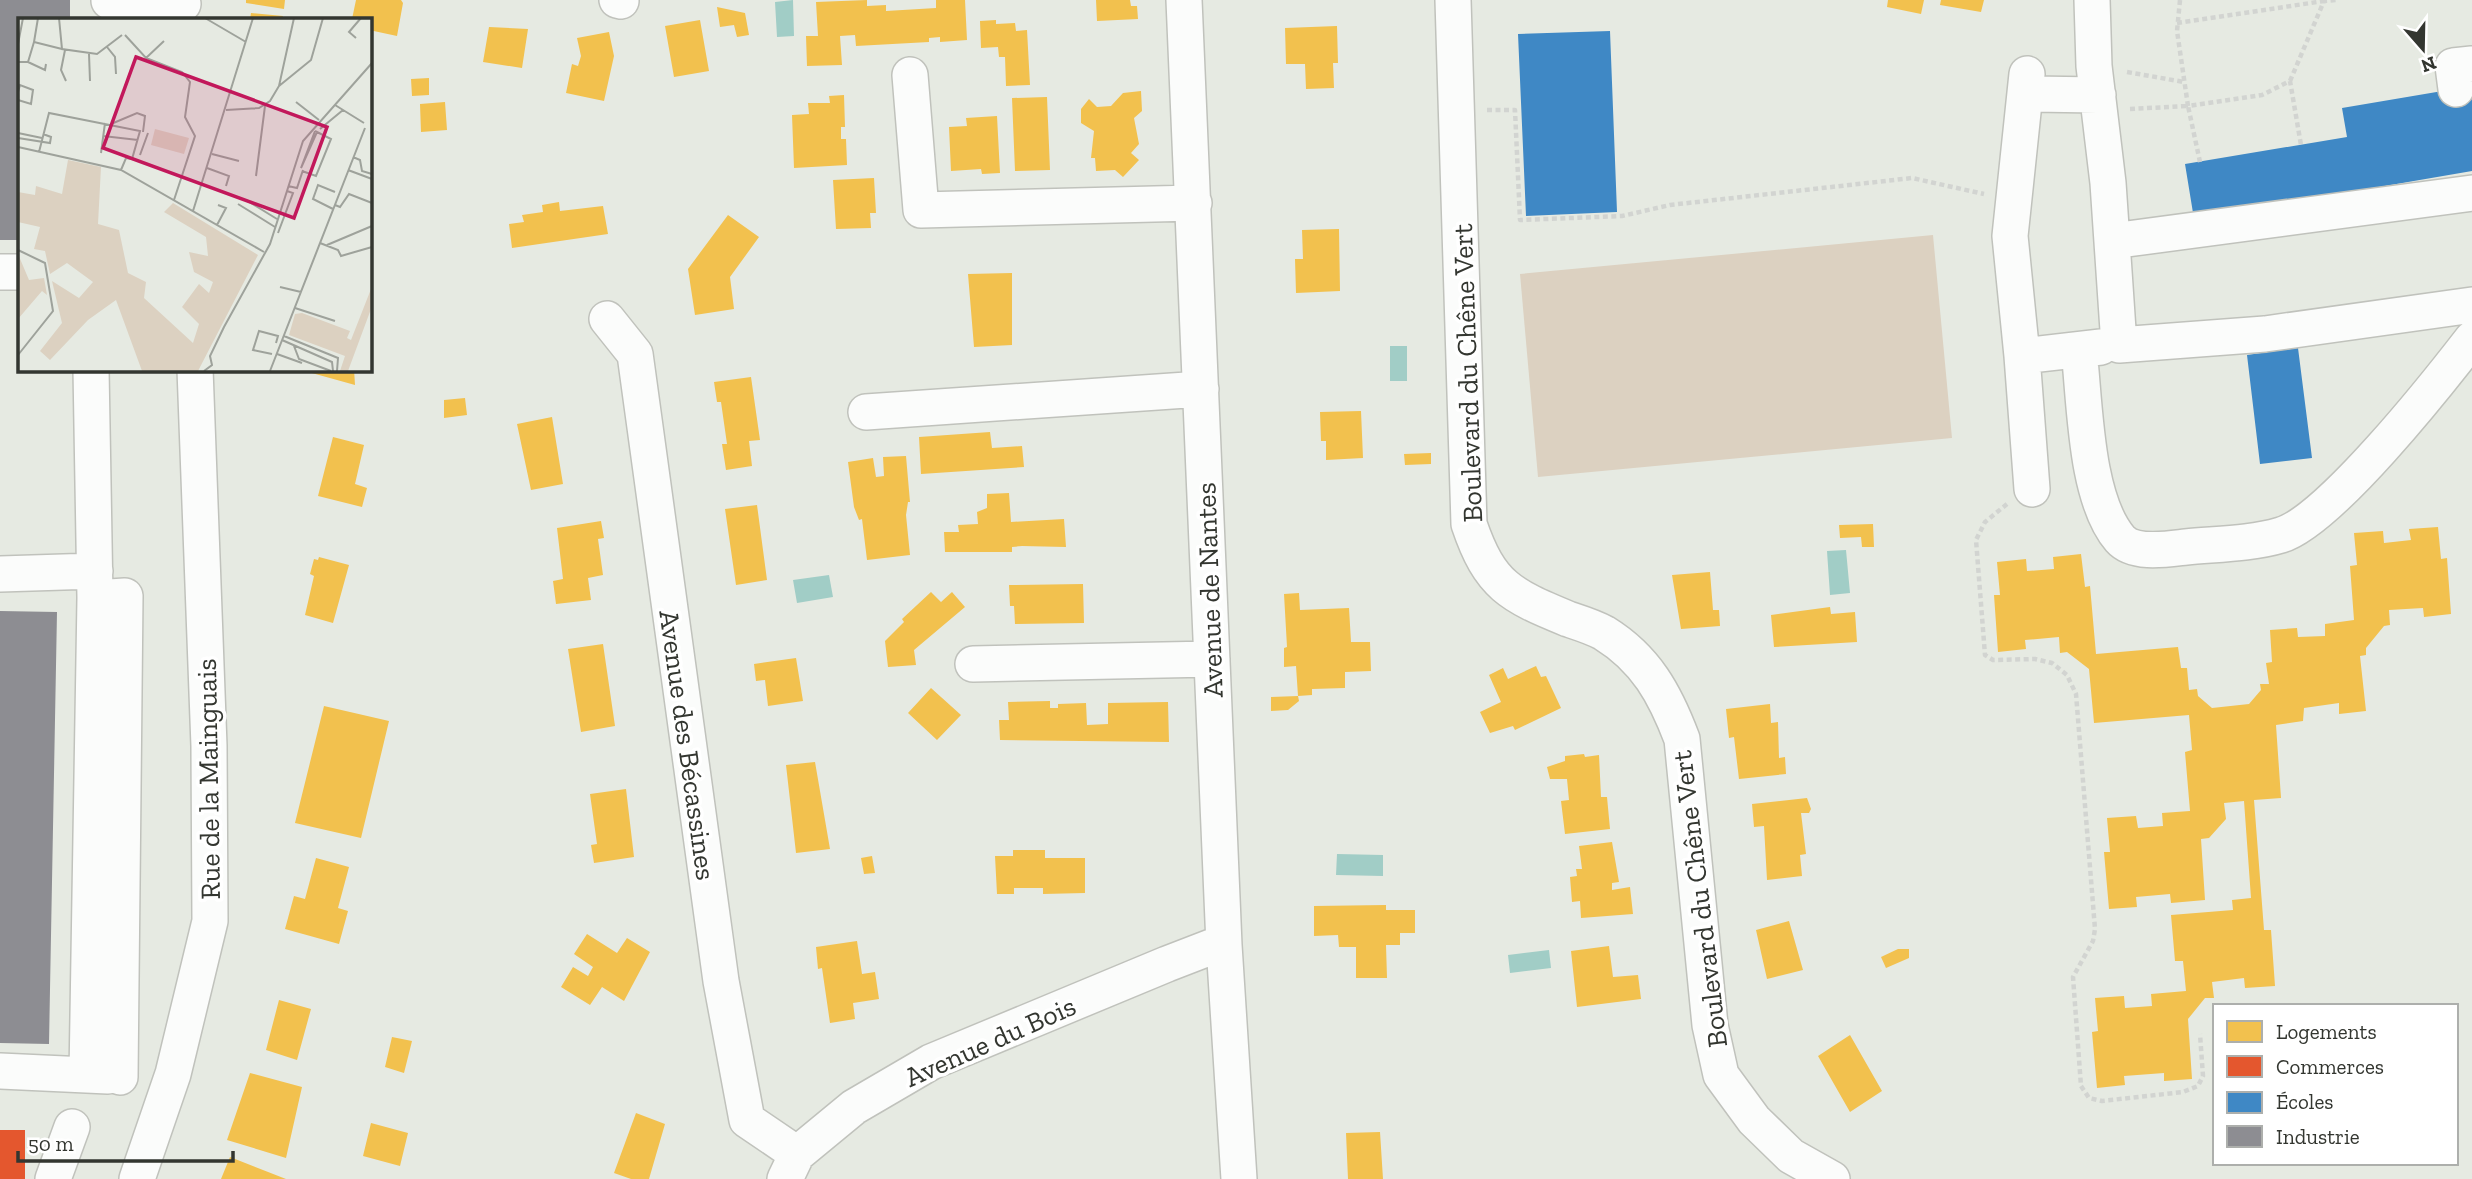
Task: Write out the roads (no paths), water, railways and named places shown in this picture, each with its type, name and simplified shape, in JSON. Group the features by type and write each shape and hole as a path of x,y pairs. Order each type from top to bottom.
{"street":[{"name":"Avenue de Nantes","path":"1184,0 1224,945 1239,1179"},
{"name":"Boulevard du Chêne Vert","path":"1453,0 1469,524 1480,557 1501,586 1532,604 1603,632 1642,665 1665,695 1682,739 1710,1025 1721,1075 1754,1121 1791,1156 1832,1179"},
{"path":"2092,0 2092,39 2112,241 2119,345"},
{"path":"109,7 183,8"},
{"path":"910,75 921,210 1194,203"},
{"path":"2032,489 2010,236 2026,84 2098,95"},
{"path":"2112,241 2472,193"},
{"path":"0,272 18,272"},
{"path":"2022,356 2119,345 2265,334 2472,305"},
{"name":"Avenue des Bécassines","path":"607,319 635,354 721,981 747,1119 791,1166"},
{"path":"2079,350 2096,494 2105,517 2122,541 2142,549 2167,549 2282,535 2305,523 2337,496 2472,339"},
{"path":"91,371 104,1076"},
{"name":"Rue de la Mainguais","path":"137,1179 169,1086 210,921 209,746 195,371"},
{"path":"866,412 1201,389"},
{"path":"0,573 95,584"},
{"path":"973,664 1212,659"},
{"name":"Avenue du Bois","path":"791,1166 854,1107 931,1062 1167,964 1211,947 1224,945"},
{"path":"0,1071 139,1077 169,1086"},
{"path":"53,1179 72,1127"}],"water":[{"path":"793,0 794,36 777,37 775,2"},
{"path":"1390,346 1407,346 1407,381 1390,381"},
{"path":"1846,550 1850,593 1830,595 1827,551"},
{"path":"829,575 833,597 797,603 793,580"},
{"path":"1337,854 1383,855 1383,876 1336,875"},
{"path":"1549,950 1551,968 1510,973 1508,955"}]}
